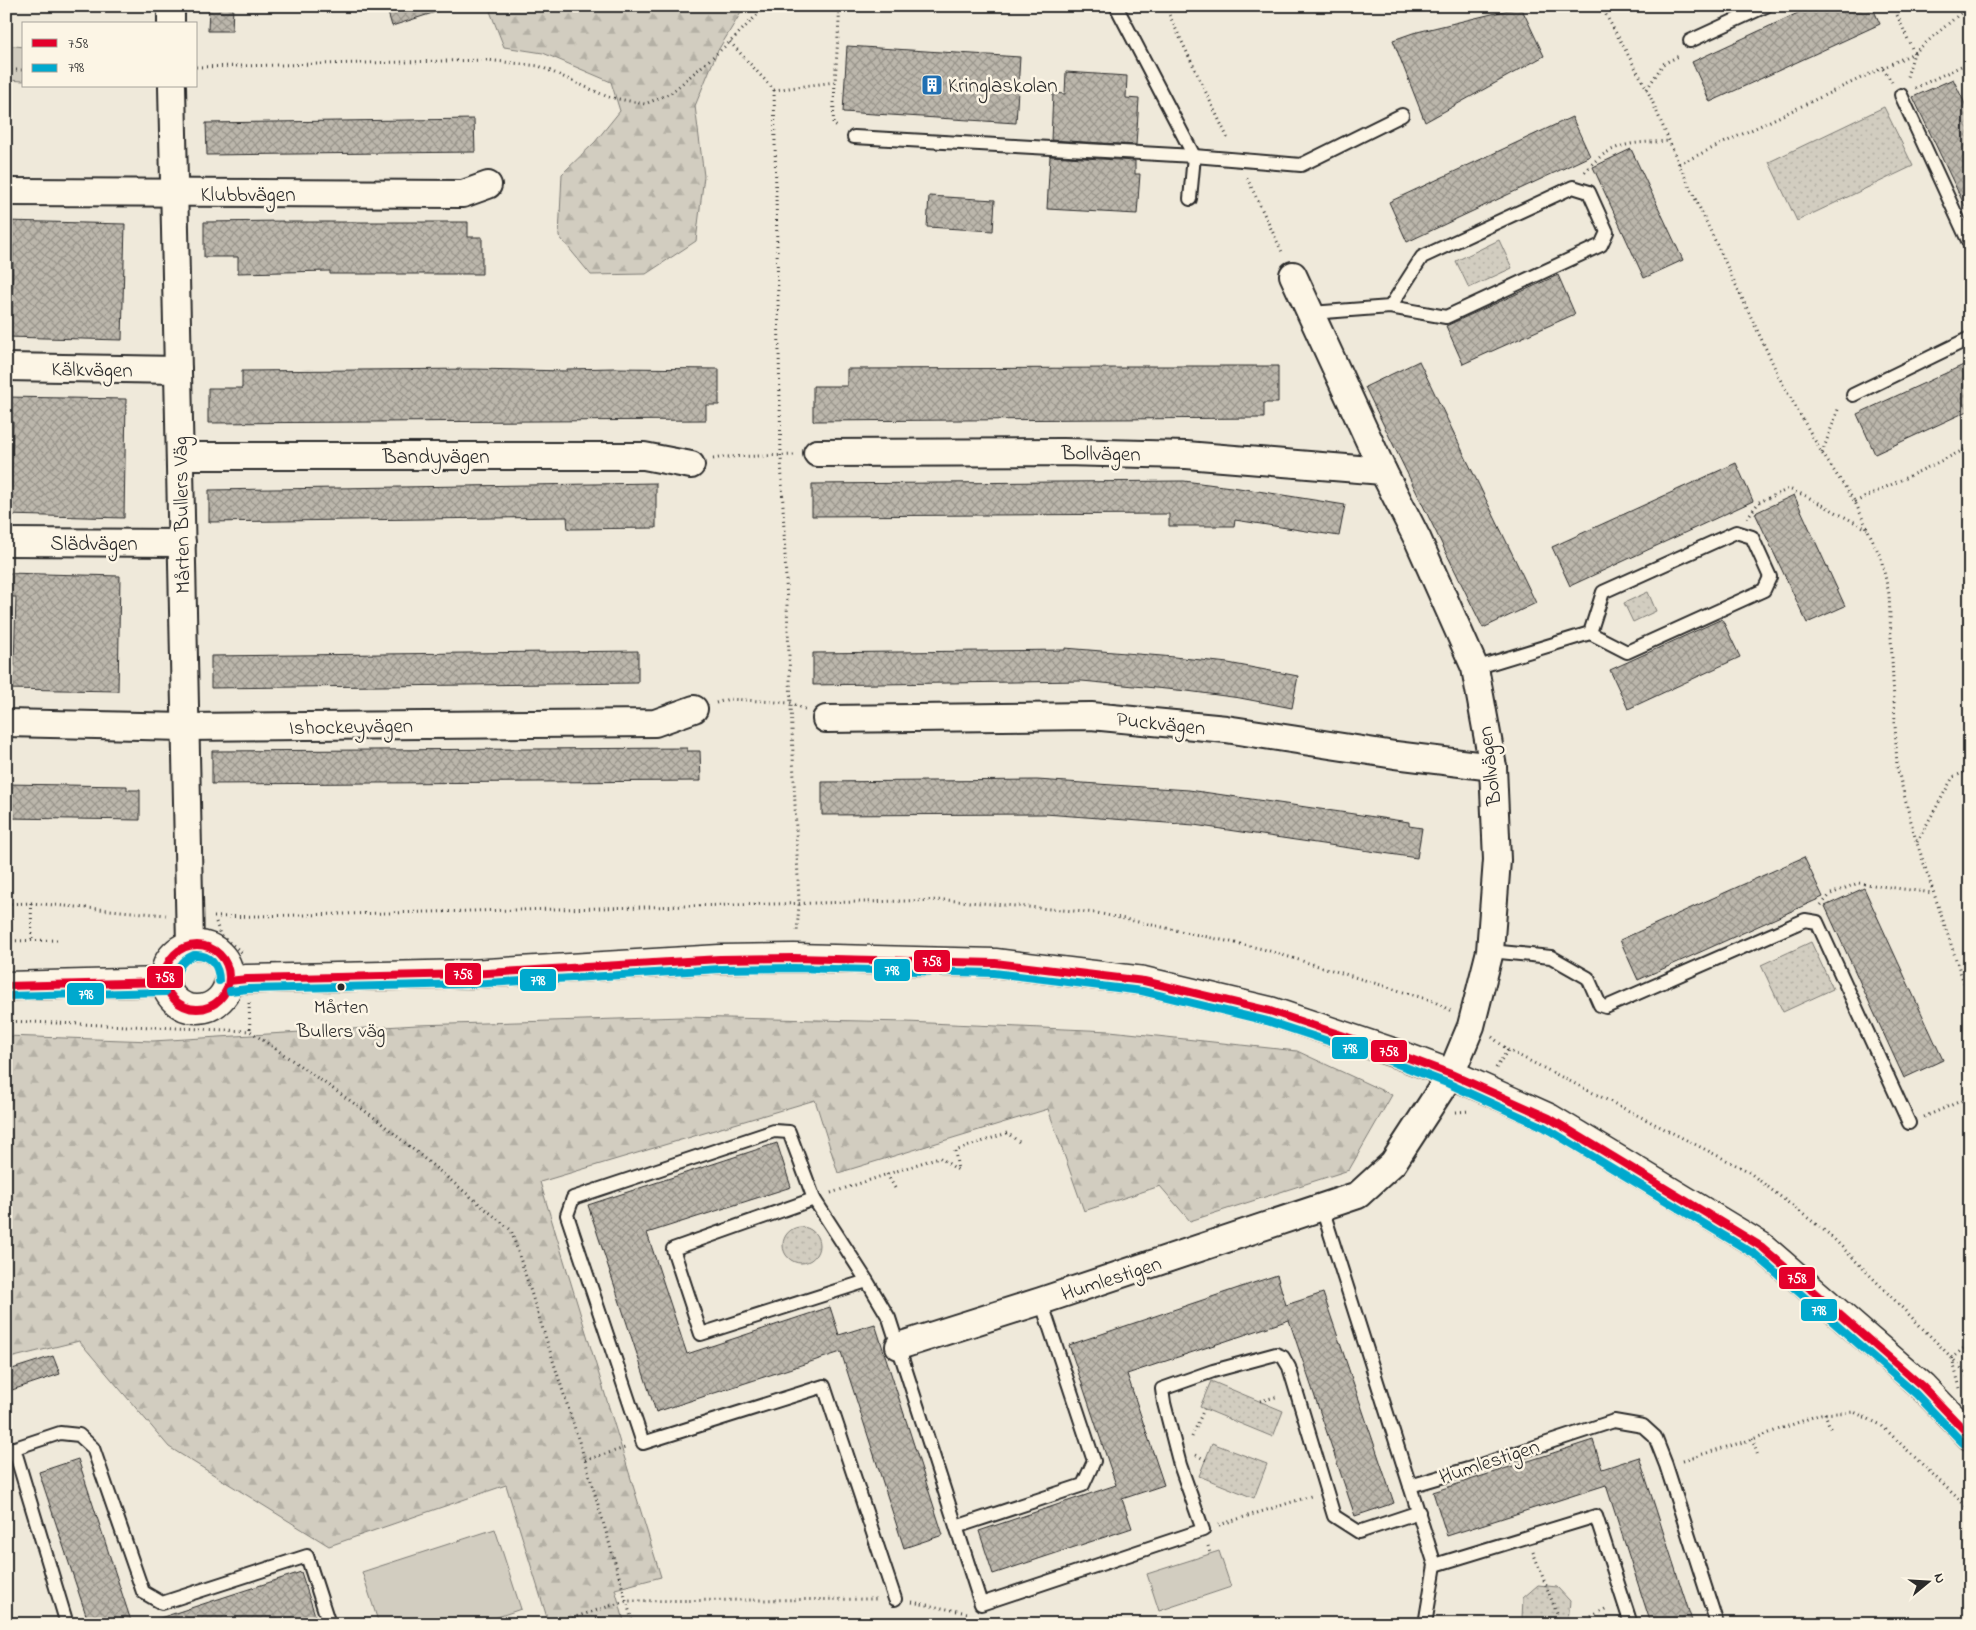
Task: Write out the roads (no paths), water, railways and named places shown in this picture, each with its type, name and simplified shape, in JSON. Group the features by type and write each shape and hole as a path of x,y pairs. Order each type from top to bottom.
{"street":[{"path":"171,6 171,22"},
{"name":"Mårten Bullers Väg","path":"172,88 190,944"},
{"name":"Klubbvägen","path":"6,192 463,194 488,185"},
{"name":"Bollvägen","path":"1293,275 1383,471 1418,540 1475,668 1493,768 1497,860 1490,951 1472,1023 1450,1074"},
{"name":"Kälkvägen","path":"6,367 178,370"},
{"name":"Bollvägen","path":"817,453 1063,452 1186,455 1383,471"},
{"name":"Bandyvägen","path":"180,456 644,456 691,465"},
{"name":"Slädvägen","path":"6,542 182,543"},
{"name":"Ishockeyvägen","path":"6,723 185,727 654,723 694,709"},
{"name":"Puckvägen","path":"826,719 1091,716 1226,729 1493,768"},
{"path":"190,944 208,946 220,954 228,967 229,982 226,992 218,1001 208,1007 197,1009 186,1007 176,1001 169,992 165,982 165,971 168,961 175,953 190,944"},
{"path":"229,982 247,979 470,974 720,958 995,963 1144,981 1270,1011 1386,1050 1450,1074 1549,1118 1762,1247 1923,1387 1970,1436"},
{"path":"6,986 165,982"},
{"name":"Humlestigen","path":"899,1346 1042,1301 1358,1195 1393,1163 1450,1074"}],"lane":[{"path":"1116,6 1194,156 1190,199"},
{"path":"1690,41 1766,6"},
{"path":"1901,95 1970,245"},
{"path":"854,137 1194,156 1300,165 1402,115"},
{"path":"1310,313 1390,307 1446,317 1601,245 1607,232 1589,192 1573,187 1422,257 1390,307"},
{"path":"1853,395 1970,338"},
{"path":"1475,668 1590,633 1627,652 1764,590 1770,577 1752,537 1736,532 1603,592 1590,633"},
{"path":"1490,951 1551,957 1588,978 1600,1005 1606,1007 1805,920 1817,922 1909,1123"},
{"path":"895,1599 824,1386 643,1443 567,1215 573,1198 774,1131 789,1132 814,1199 867,1280 889,1318 981,1604 1203,1530 1180,1465 1162,1389 1213,1371 1276,1354 1283,1357 1289,1367 1334,1516 1358,1532 1419,1512"},
{"path":"814,1199 673,1249 701,1334 867,1280"},
{"name":"Humlestigen","path":"1322,1208 1410,1486 1614,1421 1643,1426 1655,1438 1666,1465 1717,1624"},
{"path":"956,1527 1083,1484 1094,1461 1042,1301"},
{"path":"67,1624 10,1449 60,1432 79,1435 93,1448 143,1592 162,1603 307,1556 329,1624"},
{"path":"1410,1486 1435,1565 1425,1624"},
{"path":"1435,1565 1596,1516 1631,1624"}],"place":[{"name":"Kringlaskolan","path":"932,85"},
{"name":"Mårten Bullers väg","path":"341,987"}]}
